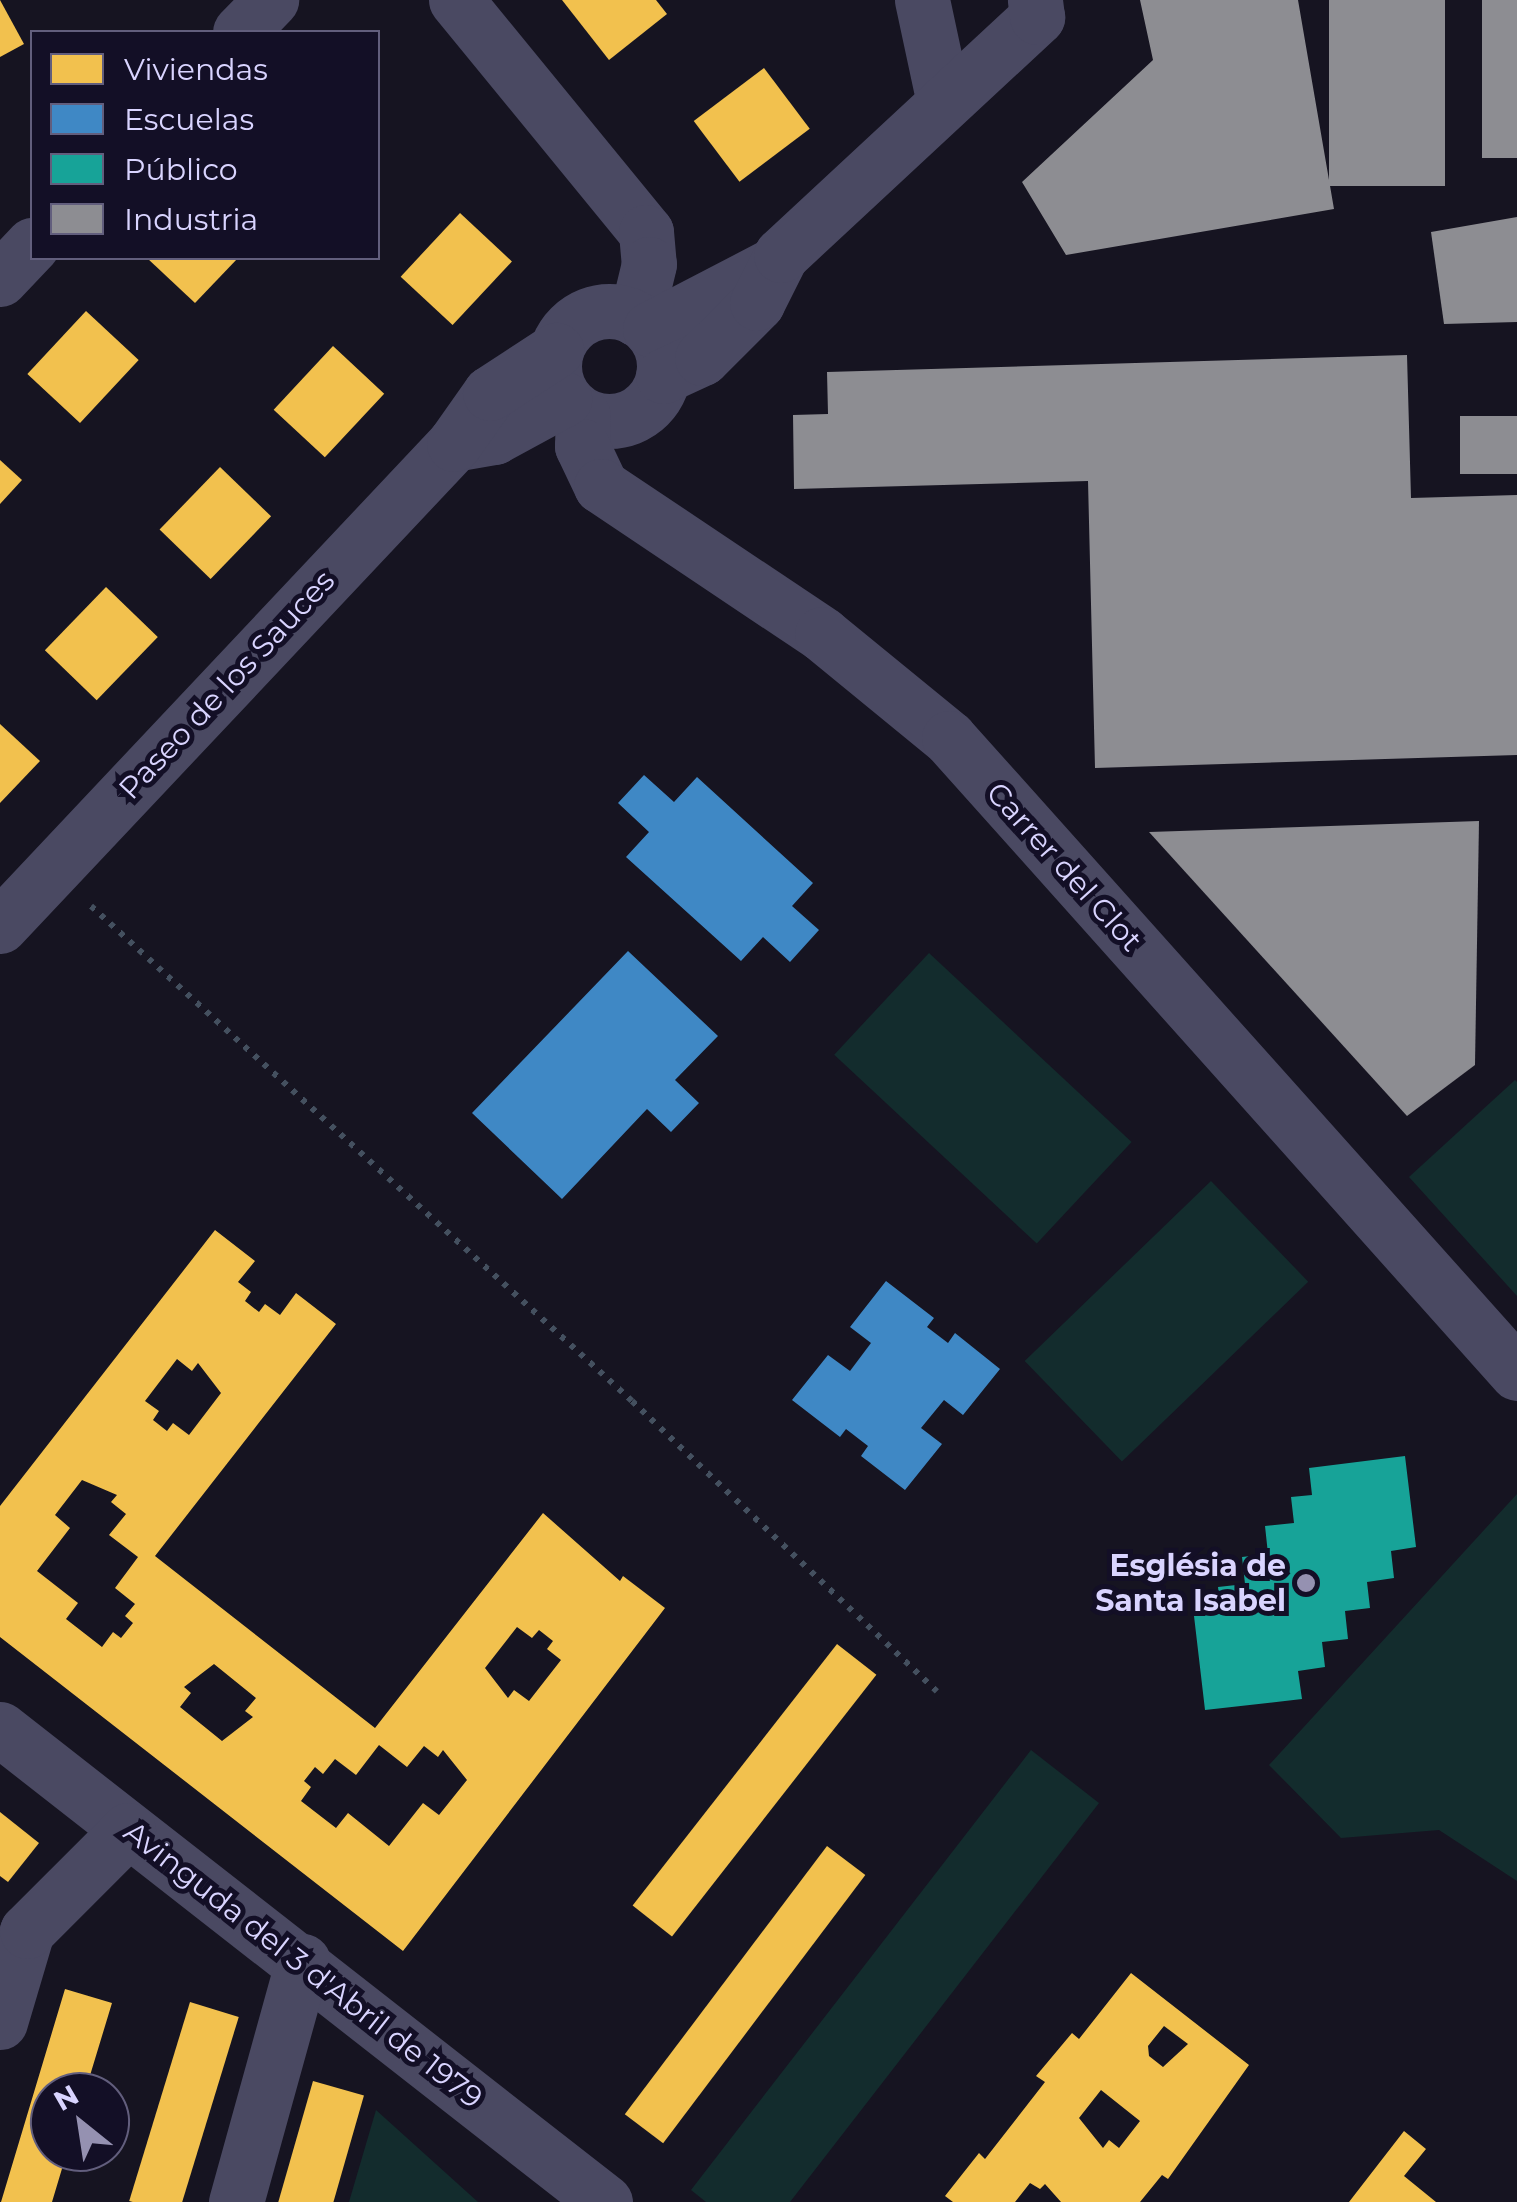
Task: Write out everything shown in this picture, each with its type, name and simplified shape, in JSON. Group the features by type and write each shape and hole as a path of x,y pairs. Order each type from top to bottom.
{"street":[{"path":"242,30 272,0"},
{"path":"456,0 600,183 646,232 691,264 757,272"},
{"path":"922,0 944,103"},
{"name":"Paseo de los Sauces","path":"0,926 474,441 490,393 609,365 702,358 756,304 757,272 1037,17 1035,0"},
{"path":"600,183 614,238 609,365 630,464 621,497"},
{"path":"609,365 649,264 646,232"},
{"path":"0,279 30,248"},
{"name":"Carrer del Clot","path":"474,441 534,447 621,497 822,634 948,738 1517,1372"},
{"name":"Avinguda del 3 d'Abril de 1979","path":"0,1729 303,1961 605,2202"},
{"path":"0,2022 27,1931 128,1830"},
{"path":"236,2202 303,1961"}],"path":[{"path":"90,906 632,1401 936,1691"}],"green space":[{"path":"929,953 1132,1142 1037,1244 834,1055"},
{"path":"1517,1082 1517,1296 1409,1177"},
{"path":"1211,1181 1308,1282 1122,1462 1025,1361"},
{"path":"1517,1494 1517,1881 1439,1830 1341,1838 1269,1765"},
{"path":"1031,1750 1099,1803 790,2202 706,2202 691,2190"},
{"path":"376,2110 478,2202 349,2202"}],"building: Viviendas":[{"path":"0,0 24,44 0,57"},
{"path":"562,0 656,0 667,14 609,60"},
{"path":"764,68 810,129 739,182 694,121"},
{"path":"460,213 512,261 453,325 401,277"},
{"path":"149,260 236,260 195,303"},
{"path":"86,311 139,360 80,423 27,374"},
{"path":"333,346 384,394 325,457 274,410"},
{"path":"0,460 22,480 0,504"},
{"path":"220,467 271,516 211,579 160,530"},
{"path":"106,587 158,637 97,700 45,650"},
{"path":"0,724 40,761 0,803"},
{"path":"215,1230 255,1261 238,1282 251,1292 245,1301 259,1312 265,1304 280,1315 296,1293 336,1324 155,1556 375,1728 543,1513 620,1581 623,1576 665,1608 403,1951 0,1637 0,1506","holes":["177,1359 192,1371 198,1363 221,1393 189,1435 173,1423 167,1431 153,1420 159,1411 145,1401","82,1480 117,1495 111,1502 126,1514 109,1535 138,1557 115,1588 135,1604 125,1616 133,1623 121,1638 113,1632 102,1647 66,1619 78,1603 37,1571 70,1528 55,1515","517,1627 532,1638 539,1630 553,1641 547,1649 561,1660 529,1701 514,1690 508,1698 485,1668","214,1664 256,1698 245,1711 253,1717 222,1741 180,1707 191,1693 184,1687","379,1745 407,1767 424,1746 438,1757 443,1750 467,1780 439,1815 423,1803 389,1846 348,1813 336,1828 301,1801 311,1787 304,1781 315,1767 323,1774 335,1759 356,1775"]},
{"path":"837,1644 876,1675 672,1936 633,1906"},
{"path":"0,1812 39,1843 8,1882 0,1876"},
{"path":"827,1846 865,1875 663,2143 625,2114"},
{"path":"1131,1973 1249,2065 1168,2179 1162,2175 1140,2202 1061,2202 1045,2184 1040,2189 1030,2183 1015,2202 953,2202 945,2196 979,2153 985,2159 1045,2082 1036,2076 1072,2033 1079,2039","holes":["1164,2026 1188,2044 1163,2067 1149,2056 1148,2046","1101,2090 1140,2121 1119,2148 1109,2140 1103,2148 1079,2118"]},
{"path":"65,1989 112,2003 91,2072 40,2072"},
{"path":"190,2002 239,2017 182,2202 129,2201"},
{"path":"313,2081 364,2096 333,2202 278,2202"},
{"path":"30,2105 30,2172 61,2172 52,2202 1,2202"},
{"path":"1404,2131 1426,2149 1404,2176 1436,2202 1349,2202"}],"building: Escuelas":[{"path":"644,775 674,802 697,777 813,883 792,906 819,930 790,962 763,937 741,961 626,857 649,832 618,803"},
{"path":"628,951 718,1036 675,1080 699,1103 671,1132 647,1109 562,1199 472,1113"},
{"path":"886,1281 934,1318 927,1327 948,1343 955,1333 1000,1369 963,1415 944,1400 921,1428 942,1444 905,1490 861,1456 868,1446 846,1429 840,1437 792,1400 828,1355 850,1371 871,1343 850,1327"}],"building: Público":[{"name":"Església de Santa Isabel","path":"1405,1456 1416,1547 1391,1551 1394,1578 1367,1582 1370,1608 1345,1611 1348,1639 1322,1642 1325,1667 1298,1671 1302,1699 1205,1710 1194,1616 1221,1613 1218,1587 1245,1584 1242,1557 1268,1554 1265,1526 1294,1523 1291,1497 1312,1495 1309,1468"}],"building: Industria":[{"path":"1140,0 1298,0 1334,209 1066,255 1022,182 1153,60"},
{"path":"1329,0 1445,0 1445,186 1329,186"},
{"path":"1482,0 1517,0 1517,158 1482,158"},
{"path":"1517,217 1517,322 1444,324 1431,232"},
{"path":"1407,355 1411,498 1517,495 1517,755 1095,768 1088,481 794,489 793,415 828,414 827,372"},
{"path":"1460,416 1517,416 1517,474 1460,474"},
{"path":"1479,821 1475,1065 1407,1116 1149,832"}],"place":[{"name":"Església de Santa Isabel","path":"1306,1583"}]}
